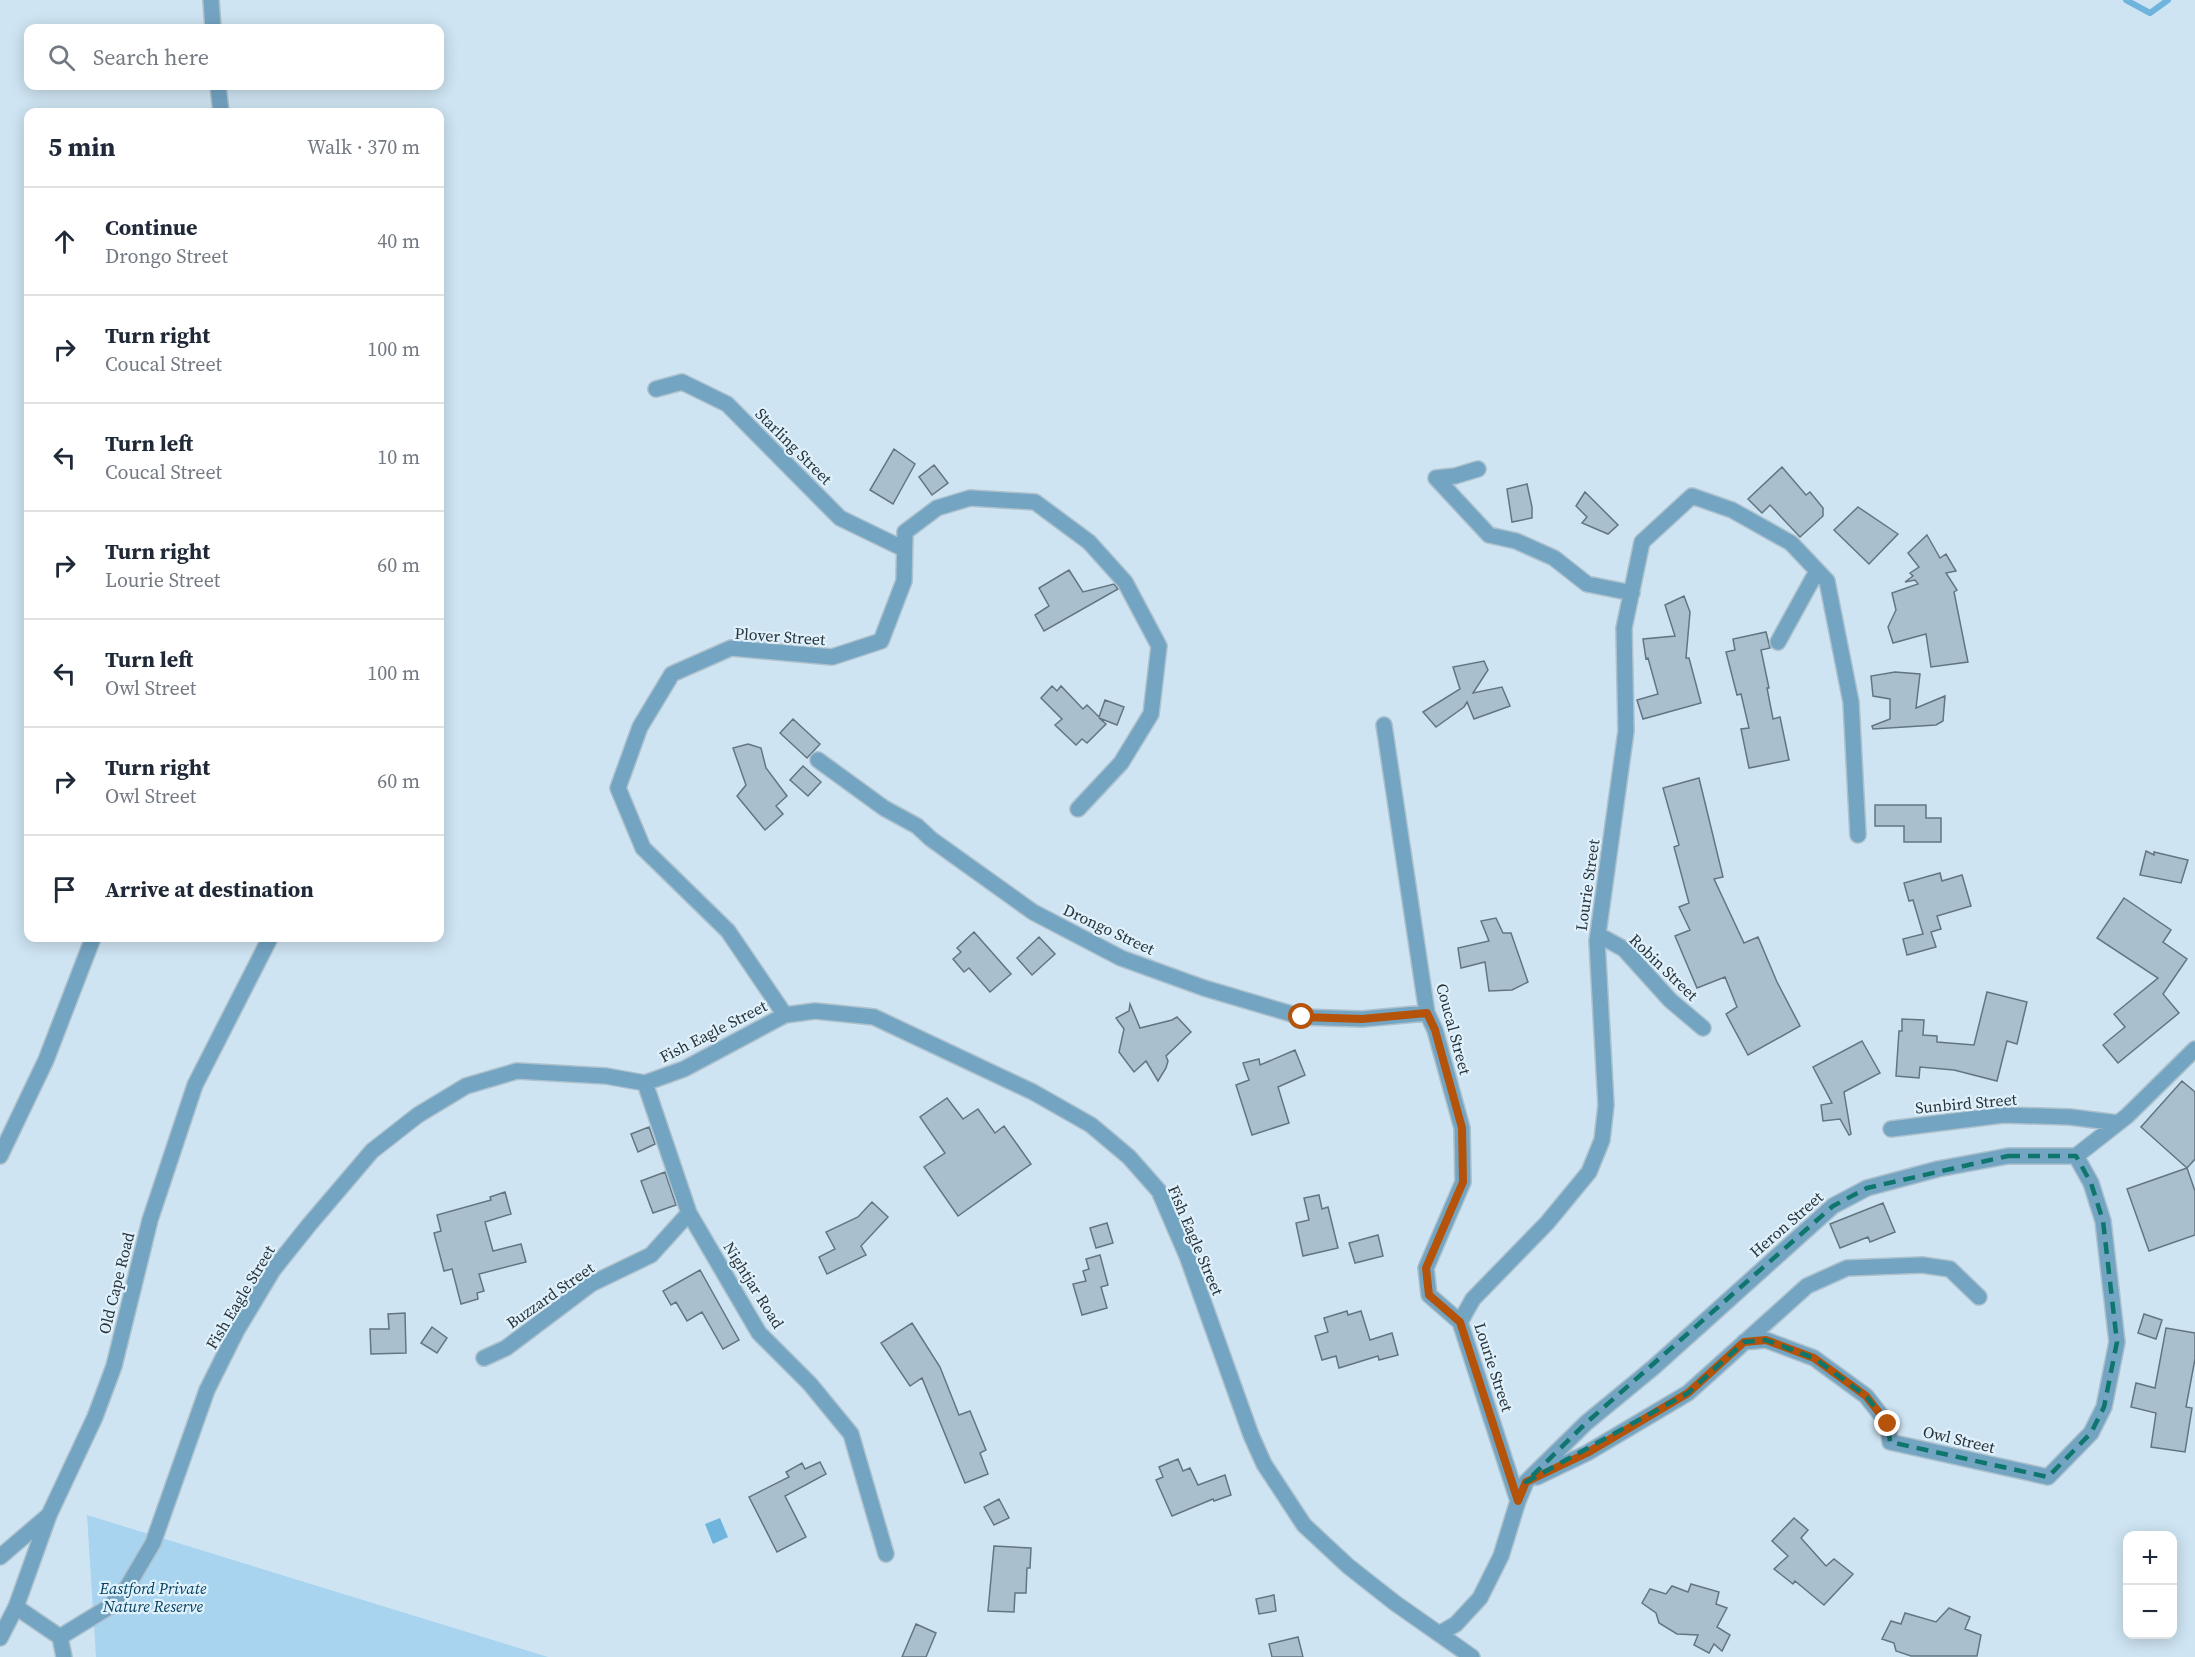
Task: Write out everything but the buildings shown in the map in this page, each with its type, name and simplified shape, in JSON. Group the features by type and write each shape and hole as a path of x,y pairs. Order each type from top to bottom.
{"street":[{"path":"211,0 213,24"},
{"path":"218,90 221,108"},
{"name":"Starling Street","path":"656,388 682,381 727,404 840,518 904,549"},
{"path":"1478,469 1455,476 1436,478 1489,535 1516,541 1554,558 1587,584 1632,593"},
{"name":"Lourie Street","path":"1518,1501 1460,1322 1473,1299 1547,1223 1589,1172 1602,1140 1606,1104 1597,941 1626,731 1624,628 1642,542 1692,496 1732,510 1791,543 1827,581 1851,702 1858,835"},
{"name":"Plover Street","path":"785,1015 728,931 643,848 618,788 640,727 672,674 731,648 832,657 881,641 904,581 905,532 937,508 970,498 1035,502 1089,542 1125,582 1159,646 1151,714 1121,763 1078,809"},
{"path":"1778,642 1818,571"},
{"name":"Coucal Street","path":"1384,725 1427,1013 1435,1030 1462,1128 1463,1182 1426,1268 1429,1295 1460,1322"},
{"name":"Drongo Street","path":"818,760 884,808 917,826 1033,912 1121,958 1204,988 1302,1017 1362,1019 1427,1013"},
{"name":"Robin Street","path":"1597,941 1604,938 1623,949 1670,1000 1703,1028"},
{"path":"0,1156 46,1060 91,942"},
{"name":"Old Cape Road","path":"0,1638 16,1607 49,1515 95,1417 114,1366 150,1220 195,1085 268,942"},
{"name":"Fish Eagle Street","path":"60,1637 110,1607 127,1587 153,1543 207,1390 237,1330 273,1270 372,1150 418,1115 466,1086 517,1071 606,1076 645,1083 684,1069 785,1015 815,1011 874,1017 1033,1092 1091,1125 1129,1156 1159,1191 1187,1256 1251,1435 1264,1464 1304,1525 1348,1566 1395,1603 1472,1657"},
{"path":"2076,1156 2118,1123 2195,1049"},
{"name":"Nightjar Road","path":"645,1083 688,1213 759,1333 810,1384 851,1434 886,1554"},
{"name":"Sunbird Street","path":"1890,1129 2003,1115 2070,1117 2118,1123"},
{"name":"Heron Street","path":"1518,1501 1526,1482 1586,1423 1662,1360 1833,1206 1867,1188 1938,1169 2008,1156 2076,1156"},
{"name":"Owl Street","path":"1744,1342 1766,1340 1814,1358 1866,1396 1888,1424 1890,1442 2048,1477 2091,1433 2104,1407 2117,1341 2103,1221 2091,1183 2076,1156"},
{"name":"Buzzard Street","path":"484,1358 506,1348 591,1284 651,1255 688,1213"},
{"path":"1526,1482 1587,1453 1688,1393 1807,1286 1847,1268 1922,1265 1950,1269 1979,1297"},
{"path":"1439,1634 1456,1624 1480,1598 1501,1556 1518,1501"},
{"path":"0,1557 49,1515"},
{"path":"16,1607 60,1637 64,1657"}],"highlighted area":[{"path":"2008,1156 2076,1156 2091,1183 2103,1221 2117,1342 2104,1407 2091,1433 2048,1477 1890,1442 1888,1424 1866,1396 1814,1358 1766,1340 1744,1342 1688,1393 1526,1482 1586,1423 1833,1206 1867,1188"}],"green space":[{"name":"Eastford Private Nature Reserve","path":"87,1515 548,1657 96,1657"}],"shaded area":[{"path":"720,1518 728,1537 713,1544 705,1524"}],"waterway":[{"path":"2126,0 2150,13 2168,0"}],"route":[{"path":"1302,1017 1362,1019 1427,1013 1435,1030 1462,1128 1463,1182 1426,1268 1429,1295 1460,1322 1518,1501 1526,1482 1587,1453 1688,1393 1744,1342 1766,1340 1814,1358 1866,1396 1888,1424"}]}
